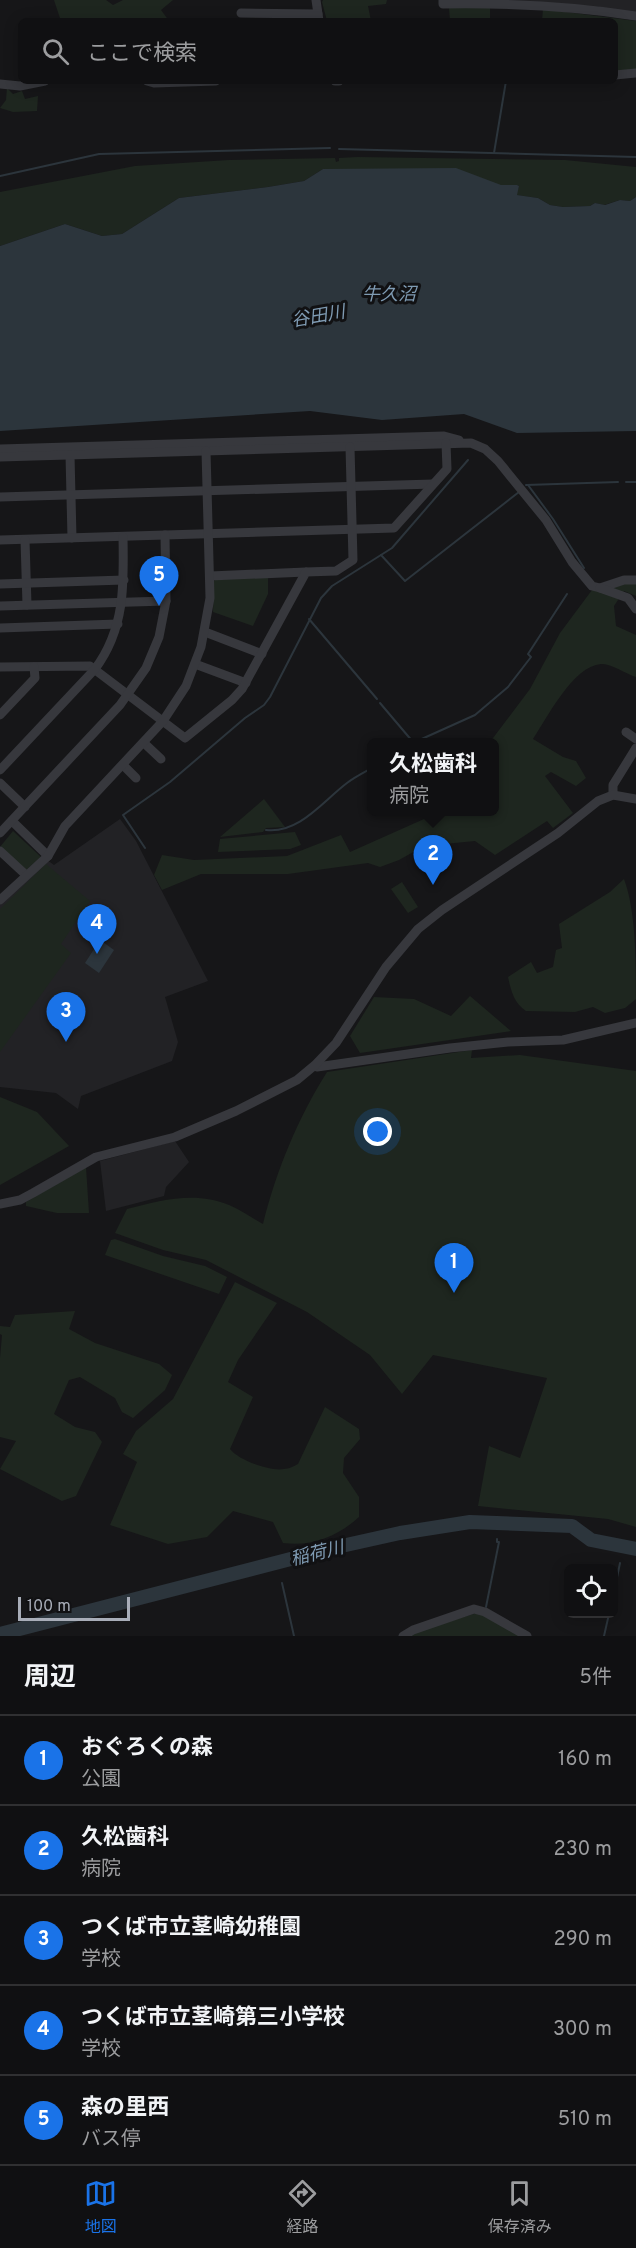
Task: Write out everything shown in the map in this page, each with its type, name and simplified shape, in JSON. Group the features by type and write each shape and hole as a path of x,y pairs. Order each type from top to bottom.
{"street":[{"path":"241,13 256,17 318,18 316,0"},
{"path":"443,0 443,4 490,3 593,9 636,16"},
{"path":"618,75 636,73"},
{"path":"0,84 20,86 30,84"},
{"path":"0,449 444,436 455,438 463,443"},
{"path":"0,457 463,443 481,447 495,458 546,520 586,582 628,598 636,609"},
{"path":"0,540 394,528 447,469 446,444"},
{"path":"210,576 336,572 353,560 350,447"},
{"path":"0,900 48,856 65,826 144,743 181,695 195,664 205,632 210,598 206,451"},
{"path":"70,455 72,538"},
{"path":"0,497 433,484"},
{"path":"0,833 129,694 152,655 162,625 166,601 165,535"},
{"path":"0,770 95,669 106,653 118,624 123,602 123,537"},
{"path":"25,540 27,606"},
{"path":"0,667 88,665 185,738 232,700 246,683 306,572"},
{"path":"0,584 124,580"},
{"path":"600,588 624,580 636,580"},
{"path":"0,606 166,601"},
{"path":"0,628 118,624"},
{"path":"205,632 262,654"},
{"path":"195,664 246,683"},
{"path":"0,715 35,678 34,667"},
{"path":"626,732 636,739"},
{"path":"144,743 161,759"},
{"path":"613,795 613,785 636,748"},
{"path":"123,765 136,778"},
{"path":"0,783 25,807"},
{"path":"0,1204 20,1200 96,1157 175,1137 236,1111 297,1080 336,1043 386,967 418,929 457,900 558,834 598,801 613,795 636,800"},
{"path":"12,820 48,856"},
{"path":"0,851 26,875"},
{"path":"317,1067 450,1048 508,1042 563,1041 636,1023"},
{"path":"403,1636 413,1630 474,1609 485,1612 527,1636"}],"shaded area":[{"path":"54,0 106,0 113,5 123,0 173,0 161,10 167,18 60,18"},
{"path":"323,0 387,0 386,4 368,6 370,18 326,18"},
{"path":"493,0 636,0 636,13 594,6"},
{"path":"490,7 490,18 450,18 449,8"},
{"path":"543,9 613,18 542,18"},
{"path":"618,19 636,21 636,70 618,71"},
{"path":"7,88 13,94 22,91 25,99 38,96 37,111 13,112 0,108 6,100"},
{"path":"335,158 336,162 339,158 565,160 636,167 636,197 630,201 620,200 604,205 595,203 590,206 563,207 550,205 538,198 516,195 519,186 517,185 323,169 304,181 179,198 122,234 102,236 65,224 0,246 0,192 135,166 229,160"},
{"path":"268,577 268,594 253,626 213,612 214,581 216,579"},
{"path":"636,583 636,596 624,591 614,606 616,626 636,635 636,677 605,664 591,667 571,683 562,694 533,739 563,757 576,761 586,778 576,786 551,772 545,776 573,813 553,828 547,821 495,855 475,841 424,846 399,860 380,867 368,863 288,874 201,874 162,890 154,875 162,855 194,860 287,856 341,835 350,852 427,816 499,816 499,738 493,738 530,689 560,633 592,590"},
{"path":"264,799 285,827 266,828 263,832 220,837"},
{"path":"120,819 136,841 208,981 165,997 178,1042 172,1061 81,1096 78,1109 56,1093 0,1087 0,904 47,860 54,865"},
{"path":"13,831 41,857 25,871 0,847"},
{"path":"295,832 301,845 290,849 218,852 220,839"},
{"path":"46,864 90,901 61,944 71,953 0,1052 0,909"},
{"path":"624,879 633,921 636,999 625,1008 605,1013 593,1007 575,1012 526,1011 522,1008 512,992 508,977 531,962 537,973 553,967 556,950 562,948 559,924 610,892"},
{"path":"402,882 418,907 408,913 391,889"},
{"path":"470,996 511,1031 360,1053 350,1036 374,997 414,999 451,1016"},
{"path":"472,1050 471,1058 520,1055 636,1071 636,1527 608,1519 478,1506 489,1446 520,1458 547,1378 433,1355 402,1394 370,1355 307,1312 206,1260 163,1250 115,1233 127,1209 178,1198 204,1198 217,1201 263,1224 274,1184 289,1145 327,1072"},
{"path":"0,1097 37,1112 69,1146 0,1185"},
{"path":"175,1141 189,1162 166,1187 164,1196 106,1211 100,1161"},
{"path":"86,1167 89,1213 57,1213 26,1206 26,1202"},
{"path":"115,1239 163,1256 205,1266 227,1277 219,1294 105,1255 111,1240"},
{"path":"235,1282 277,1303 238,1360 228,1382 253,1397 230,1449 247,1461 263,1467 286,1469 298,1464 325,1407 359,1429 360,1439 344,1458 343,1473 359,1497 359,1517 342,1530 324,1539 294,1544 283,1543 273,1522 233,1511 207,1537 168,1544 110,1525 137,1462 123,1454 136,1431 173,1399"},
{"path":"75,1311 69,1329 95,1343 159,1364 172,1375 165,1390 133,1418 122,1412 115,1398 80,1377 69,1380 54,1414 75,1427 95,1432 102,1442 76,1496 62,1501 0,1469 16,1441 0,1437 2,1335 0,1326 10,1327 15,1315"},
{"path":"480,1612 521,1636 409,1636 417,1631"}],"water":[{"name":"牛久沼","path":"456,168 501,185 517,185 519,186 517,195 538,198 550,205 590,206 595,203 605,205 620,200 630,201 636,197 636,431 517,433 464,414 382,420 310,411 0,431 0,246 65,224 102,236 122,234 179,198 304,181 323,169"},
{"path":"100,940 114,950 99,973 85,963"}],"waterway":[{"path":"494,153 506,84"},
{"path":"0,176 99,154 330,148"},
{"path":"339,149 636,157"},
{"path":"145,848 123,815 170,782 245,718 264,705 321,598 332,586 392,548 468,460"},
{"path":"526,485 618,482"},
{"path":"626,482 636,482"},
{"path":"528,485 584,568"},
{"path":"381,555 405,581 519,492"},
{"path":"424,738 475,715 508,687 531,657 528,654 567,594"},
{"path":"309,619 377,699"},
{"path":"380,703 410,738"},
{"path":"266,830 278,830 300,822 347,783 367,771"},
{"name":"稲荷川","path":"0,1634 337,1547 400,1533 470,1522 572,1526 591,1540 636,1549"},
{"path":"486,1607 499,1542 497,1539"},
{"path":"618,1573 620,1563"},
{"path":"282,1583 294,1636"},
{"path":"604,1636 608,1618"}],"place":[{"name":"森の里西","path":"159,606"},
{"name":"久松歯科","path":"433,885"},
{"name":"つくば市立茎崎第三小学校","path":"97,954"},
{"name":"つくば市立茎崎幼稚園","path":"66,1042"},
{"name":"おぐろくの森","path":"454,1293"}],"water label":[{"name":"谷田川","path":"318,316"}]}
